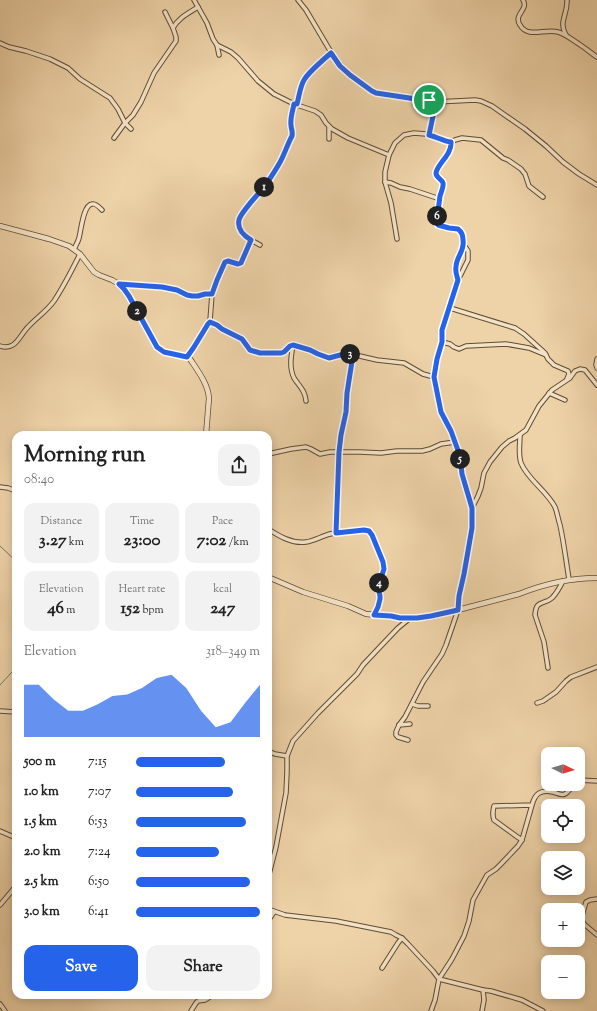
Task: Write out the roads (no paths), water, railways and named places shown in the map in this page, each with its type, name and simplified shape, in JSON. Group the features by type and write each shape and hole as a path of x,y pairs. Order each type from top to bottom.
{"street":[{"path":"194,0 207,23 217,45 219,55"},
{"path":"298,0 306,10 340,66 372,91 376,93 435,103 475,100 481,101 492,106 546,146 563,162 597,185"},
{"path":"523,0 525,2 525,6 518,17 518,21 523,29 527,32 550,31 566,35 597,57"},
{"path":"566,35 562,28 567,0"},
{"path":"173,28 180,19 198,7"},
{"path":"114,138 124,123 134,116 142,102 154,73 176,41 173,28 165,12"},
{"path":"0,43 50,59 68,68 80,79 110,98 118,109 124,123 131,129"},
{"path":"217,45 231,52 238,58 258,81 274,94 296,104 315,110 321,115 329,127 348,138 388,155"},
{"path":"260,245 248,238 240,230 238,223 239,220 280,164 292,133 291,125 304,80 324,58 331,53"},
{"path":"429,135 435,103"},
{"path":"329,127 329,139"},
{"path":"397,239 391,203 385,182 385,172 388,155 395,143 404,135 414,133 426,134 451,142 462,138 481,140 521,169 525,174 529,186 543,197"},
{"path":"408,740 398,738 396,732 423,682 442,654 446,645 458,610 459,596 472,528 472,508 462,474 460,456 451,431 441,412 434,377 442,342 442,330 458,280 468,260 468,251 464,245 462,234 458,229 438,225 436,221 443,184 436,175 436,172 451,148 451,142"},
{"path":"385,182 400,187 410,188 440,199"},
{"path":"74,249 80,236 83,219 88,206 93,203 102,210"},
{"path":"0,226 69,246 80,254 94,272 119,284 129,296 157,347 164,352 187,357 202,377 209,394 206,431"},
{"path":"187,357 210,322 212,294 225,262 241,263 251,240"},
{"path":"458,280 456,268 464,245"},
{"path":"0,346 7,348 12,346 26,328 54,301 64,286 80,254"},
{"path":"119,284 162,287 177,290 192,296 212,294"},
{"path":"450,308 515,328 545,353 554,365 568,370 569,374 566,380"},
{"path":"210,322 242,339 250,350 260,353 281,353 293,345 329,358 344,354 404,363 424,374 434,377"},
{"path":"442,342 459,348 466,346 506,344 529,348 546,355"},
{"path":"293,345 291,366 294,377 303,391 306,401"},
{"path":"336,533 339,452 346,412 347,393 353,355"},
{"path":"597,359 597,368"},
{"path":"472,508 481,488 484,473 490,462 502,447 526,430 539,406 549,393 575,371 580,369 589,373 597,385"},
{"path":"549,393 566,400"},
{"path":"520,435 520,456 523,467 556,508 565,546 566,580 552,598 537,606 535,612 544,642 548,668"},
{"path":"272,453 306,447 320,454 330,452 360,452 381,454 397,451 422,451 441,444 455,442"},
{"path":"0,487 12,490"},
{"path":"272,532 294,542 306,542 330,534 364,530 369,531 383,562 384,569 378,587 380,599 374,615"},
{"path":"272,579 303,592 348,606 366,614 409,619 458,610 566,580 597,578"},
{"path":"272,862 286,793 287,756 293,741 318,713 357,674 363,665 398,628 409,619"},
{"path":"537,703 543,701 556,692 566,680 597,667"},
{"path":"412,704 428,706"},
{"path":"0,711 12,712"},
{"path":"399,725 410,724"},
{"path":"272,753 287,756"},
{"path":"585,780 597,781"},
{"path":"432,1011 439,979 464,936 469,921 473,900 487,875 501,864 522,840 534,799 538,793 545,791 565,794 569,791"},
{"path":"522,840 494,820 493,809 496,805 532,805"},
{"path":"0,831 12,836"},
{"path":"0,905 12,891"},
{"path":"597,899 586,902 582,919 584,924 597,935"},
{"path":"272,915 274,912 285,915 336,921 391,932 402,938 430,967 439,979 522,1000 543,1011"},
{"path":"382,968 402,938"},
{"path":"482,1011 484,1000 483,990"},
{"path":"191,1011 198,1001 207,999"},
{"path":"0,1004 5,1011"}],"waterway":[{"path":"0,546 12,557"},
{"path":"0,685 12,672"}]}
